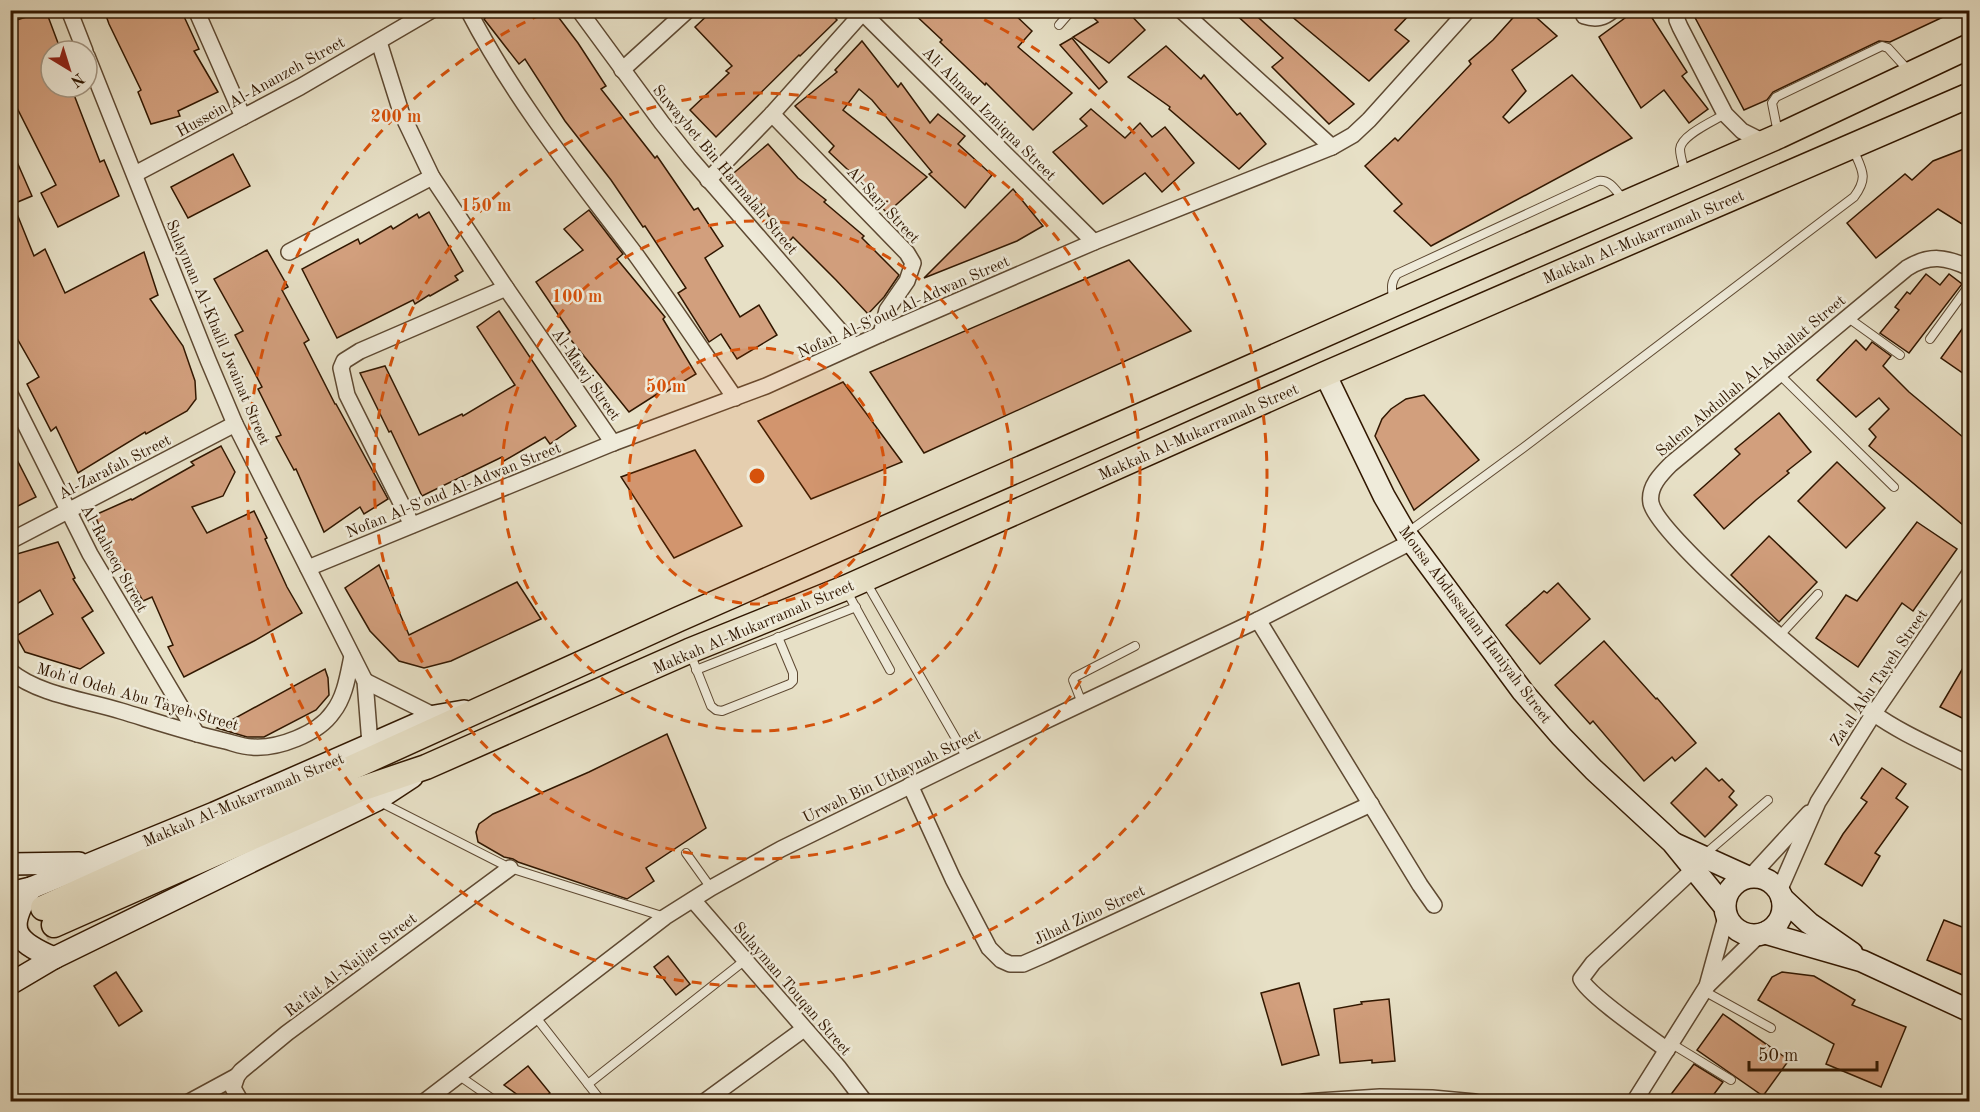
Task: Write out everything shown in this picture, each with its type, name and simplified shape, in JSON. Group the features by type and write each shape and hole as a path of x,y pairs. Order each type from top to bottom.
{"main road":[{"name":"Makkah Al-Mukarramah Street","path":"43,907 690,615 1772,139 1970,46"},
{"path":"1893,127 1970,80"},
{"name":"Makkah Al-Mukarramah Street","path":"43,907 369,795 426,767 693,661 855,591 1325,374 1970,95"}],"street":[{"path":"69,10 80,39"},
{"path":"196,10 243,117"},
{"path":"468,10 495,58 555,151 657,284 735,398"},
{"name":"Suwaybet Bin Harmalah Street","path":"579,10 662,123 708,180 853,346"},
{"path":"622,70 688,10"},
{"path":"1181,10 1332,147"},
{"name":"Nofan Al-S'oud Al-Adwan Street","path":"308,568 612,443 735,398 1094,242 1332,147 1353,135 1369,120 1468,10"},
{"path":"1584,16 1598,19 1613,10"},
{"path":"1678,10 1677,20 1680,27 1725,114 1742,131 1772,139"},
{"path":"708,180 772,114 862,11"},
{"name":"Ali Ahmad Izmiqna Street","path":"862,11 1094,242"},
{"name":"Hussein Al-Ananzeh Street","path":"135,174 379,42 427,12"},
{"name":"Al-Mawj Street","path":"379,42 401,112 432,177 612,443"},
{"name":"Sulayman Al-Khalil Jwainat Street","path":"99,86 235,424 365,681 370,744"},
{"name":"Al-Sarj Street","path":"772,114 907,253 913,263 907,281 887,310 880,334"},
{"path":"289,252 432,177"},
{"name":"Salem Abdullah Al-Abdallat Street","path":"1970,268 1943,259 1920,260 1882,287 1671,464 1658,478 1651,491 1651,503 1658,517 1690,554 1780,635 1874,713 1898,729 1970,765"},
{"path":"411,525 347,394 340,368 344,362 360,351 506,288"},
{"name":"Mousa Abdussalam Haniyah Street","path":"1325,374 1384,496 1408,538 1523,692 1594,770 1698,863 1725,912"},
{"name":"Al-Raheeq Street","path":"10,394 90,554 197,734"},
{"name":"Al-Zarafah Street","path":"10,541 235,424"},
{"name":"Urwah Bin Uthaynah Street","path":"424,1101 665,917 711,888 780,849 910,785 1258,620 1408,538"},
{"name":"Za'al Abu Tayeh Street","path":"1781,894 1818,802 1874,713 1970,573"},
{"path":"1258,620 1434,905"},
{"name":"Moh'd Odeh Abu Tayeh Street","path":"10,671 39,688 197,734 252,747 272,746 295,740 323,723 333,712 346,682 352,656"},
{"path":"365,681 435,716"},
{"name":"Makkah Al-Mukarramah Street","path":"10,893 43,907 92,863 214,813 435,716 456,712 476,712"},
{"name":"Jihad Zino Street","path":"910,785 953,879 989,948 1001,960 1010,964 1023,964 1046,954 1371,804"},
{"name":"Makkah Al-Mukarramah Street","path":"10,984 54,958 369,795"},
{"name":"Za'al Abu Tayeh Street","path":"1750,876 1818,802"},
{"path":"10,864 92,863"},
{"path":"1669,1047 1594,995 1581,979 1601,956 1698,863"},
{"name":"Mousa Abdussalam Haniyah Street","path":"1698,863 1750,876"},
{"name":"Ra'fat Al-Najjar Street","path":"189,1101 237,1076 287,1033 510,868"},
{"path":"1705,989 1725,912 1726,896 1739,880 1750,876 1760,876 1769,880 1809,923 1862,961"},
{"path":"1634,1101 1705,989 1780,919 1783,908 1781,894"},
{"name":"Sulayman Touqan Street","path":"693,900 865,1101"},
{"path":"43,907 16,915 16,929 24,942 54,958"},
{"path":"1725,912 1732,926 1740,932 1749,935 1762,934 1862,961 1970,1011"},
{"path":"704,1101 804,1029"},
{"path":"237,1076 233,1088 241,1101"},
{"path":"1303,1101 1380,1096 1475,1101"}],"lane":[{"path":"1059,25 1072,10"},
{"path":"1772,139 1772,103 1776,97 1882,46 1892,52 1911,74"},
{"path":"1686,177 1680,151 1683,141 1689,135 1725,114"},
{"path":"1408,538 1854,197 1862,186 1863,178 1852,145"},
{"path":"1930,339 1970,284"},
{"path":"1847,317 1900,355"},
{"path":"1779,374 1893,487"},
{"path":"778,637 794,677 793,681 722,711 711,706 693,661 778,637 855,591"},
{"path":"855,591 890,670"},
{"path":"855,591 967,758"},
{"path":"1780,635 1818,594"},
{"path":"1084,702 1073,680 1075,677 1135,646"},
{"path":"369,795 510,868 665,917"},
{"path":"1698,863 1767,800"},
{"path":"686,853 711,888"},
{"path":"588,1084 744,961"},
{"path":"1705,989 1771,1028"},
{"path":"535,1016 602,1101"},
{"path":"1669,1047 1731,1080"},
{"path":"458,1076 497,1101"}],"building":[{"path":"104,10 181,10 199,49 194,51 218,92 178,111 180,116 151,124 138,92 141,90"},
{"path":"495,10 553,10 606,86 601,89 655,158 657,156 694,210 698,208 723,246 705,258 740,317 759,305 777,335 737,359 721,334 709,342 678,293 686,288 645,226 643,227 611,180 565,121 525,59 519,64 484,19"},
{"path":"713,10 828,10 837,20 716,137 690,110 729,73 726,71 732,66 695,27"},
{"path":"910,10 1010,10 1032,31 1018,47 1072,93 1033,130 986,83 985,85 940,42 942,40"},
{"path":"1103,10 1126,10 1145,30 1109,63 1073,37 1098,22 1093,17"},
{"path":"1231,10 1250,10 1354,104 1329,124 1272,67 1283,58"},
{"path":"1284,10 1414,10 1395,30 1409,41 1369,81"},
{"path":"1520,10 1528,10 1557,36 1512,70 1526,91 1503,117 1509,123 1572,75 1632,138 1431,246 1394,211 1402,204 1365,166 1395,138 1398,141 1471,64 1469,61 1493,40"},
{"path":"1636,10 1647,10 1687,72 1682,76 1708,109 1689,123 1664,90 1641,108 1599,37"},
{"path":"1691,10 1958,10 1890,42 1879,41 1773,92 1767,100 1744,110"},
{"path":"46,11 56,39 39,39 39,99 76,99 100,162 104,160 119,196 58,227 41,193 56,185 10,94 10,22"},
{"path":"1072,38 1107,82 1099,89 1060,45"},
{"path":"862,41 898,87 901,83 930,123 938,114 965,136 958,144 992,175 965,208 929,174 932,172 872,100 859,89 843,110 927,177 887,213 861,185 863,184 829,152 834,146 795,106 837,72 835,70"},
{"path":"1166,46 1201,79 1204,75 1237,115 1240,113 1266,144 1239,169 1169,109 1170,107 1128,77"},
{"path":"1091,109 1125,138 1140,123 1152,137 1165,127 1194,163 1162,192 1145,173 1103,204 1053,152 1087,126 1080,119"},
{"path":"768,144 798,178 826,200 824,202 864,236 862,238 899,275 884,297 868,314 793,237 787,244 761,204 757,208 729,177"},
{"path":"10,146 32,196 13,204 34,256 45,249 65,293 144,252 158,295 150,299 183,346 195,381 196,399 187,411 146,434 145,432 78,473 56,427 51,431 27,384 39,377 10,326"},
{"path":"1964,149 1970,157 1970,229 1938,209 1876,258 1847,223 1905,174 1912,180 1933,161"},
{"path":"233,154 250,186 188,218 171,187"},
{"path":"1013,189 1043,226 1017,241 924,278"},
{"path":"589,210 623,254 617,259 665,317 663,319 696,374 666,392 665,389 629,412 567,335 570,332 536,282 583,250 564,229"},
{"path":"429,212 463,271 455,276 458,280 415,304 413,300 337,338 302,269 358,239 360,244 391,226 393,229 417,214 419,218"},
{"path":"267,250 288,287 282,290 309,340 304,343 388,499 364,514 360,507 324,532 296,469 294,470 276,437 281,435 258,389 262,387 235,335 243,331 214,279"},
{"path":"1129,260 1191,331 924,453 870,372"},
{"path":"1926,274 1940,285 1949,274 1962,284 1909,353 1880,333 1899,310 1895,307 1907,292 1910,294"},
{"path":"499,311 576,426 550,444 545,437 504,461 502,457 422,496 360,373 385,366 419,435 462,414 463,416 515,385 477,327"},
{"path":"1970,318 1970,378 1941,358"},
{"path":"1856,340 1866,350 1872,342 1891,356 1883,366 1909,392 1970,443 1970,531 1869,446 1876,437 1869,429 1889,409 1879,398 1856,417 1817,380"},
{"path":"843,382 902,462 811,499 758,421"},
{"path":"1424,395 1479,460 1414,510 1375,436 1382,419 1391,409 1406,399"},
{"path":"1779,413 1811,452 1724,529 1694,495 1740,454 1735,449"},
{"path":"10,446 36,497 10,510"},
{"path":"221,446 235,472 223,496 192,507 207,533 254,511 287,587 302,613 184,677 168,647 173,645 152,597 143,601 117,557 112,560 95,515 132,500 194,465 191,462"},
{"path":"695,450 742,526 674,558 621,477"},
{"path":"1837,462 1885,508 1846,548 1798,501"},
{"path":"1917,522 1957,549 1913,611 1902,603 1858,667 1816,638 1846,595 1857,601"},
{"path":"1769,536 1817,582 1779,622 1731,575"},
{"path":"58,542 75,578 73,579 93,611 82,618 104,653 80,669 25,652 16,636 53,614 40,590 10,608 10,556"},
{"path":"379,565 409,635 517,582 541,619 451,661 424,668 399,661 370,631 345,588"},
{"path":"1558,583 1590,619 1540,664 1506,625 1544,591 1547,593"},
{"path":"1604,641 1696,743 1675,761 1672,757 1644,781 1593,721 1590,724 1555,685"},
{"path":"1970,656 1970,722 1940,707"},
{"path":"325,669 329,695 316,710 264,737 247,737 217,728"},
{"path":"667,734 706,828 646,868 654,881 627,899 504,857 478,842 476,832 479,824 493,814 589,772"},
{"path":"1706,768 1734,791 1729,797 1737,805 1705,837 1671,803"},
{"path":"1882,768 1906,784 1896,798 1908,807 1875,853 1880,856 1862,886 1825,864 1843,834 1867,802 1861,798"},
{"path":"1944,920 1970,930 1970,978 1927,960"},
{"path":"668,956 690,984 676,995 654,967"},
{"path":"116,972 142,1011 119,1026 94,986"},
{"path":"1782,972 1814,976 1855,1000 1852,1005 1906,1027 1881,1087 1826,1064 1834,1044 1758,1000 1772,977"},
{"path":"1299,983 1319,1055 1282,1065 1261,993"},
{"path":"1389,999 1395,1061 1372,1063 1372,1060 1340,1063 1334,1009 1362,1004 1361,1002"},
{"path":"1723,1014 1789,1060 1763,1096 1697,1050"},
{"path":"1694,1064 1723,1082 1709,1101 1666,1101"},
{"path":"528,1066 550,1093 539,1101 526,1101 504,1085"}],"tunnel":[{"path":"10,943 54,925"}]}
